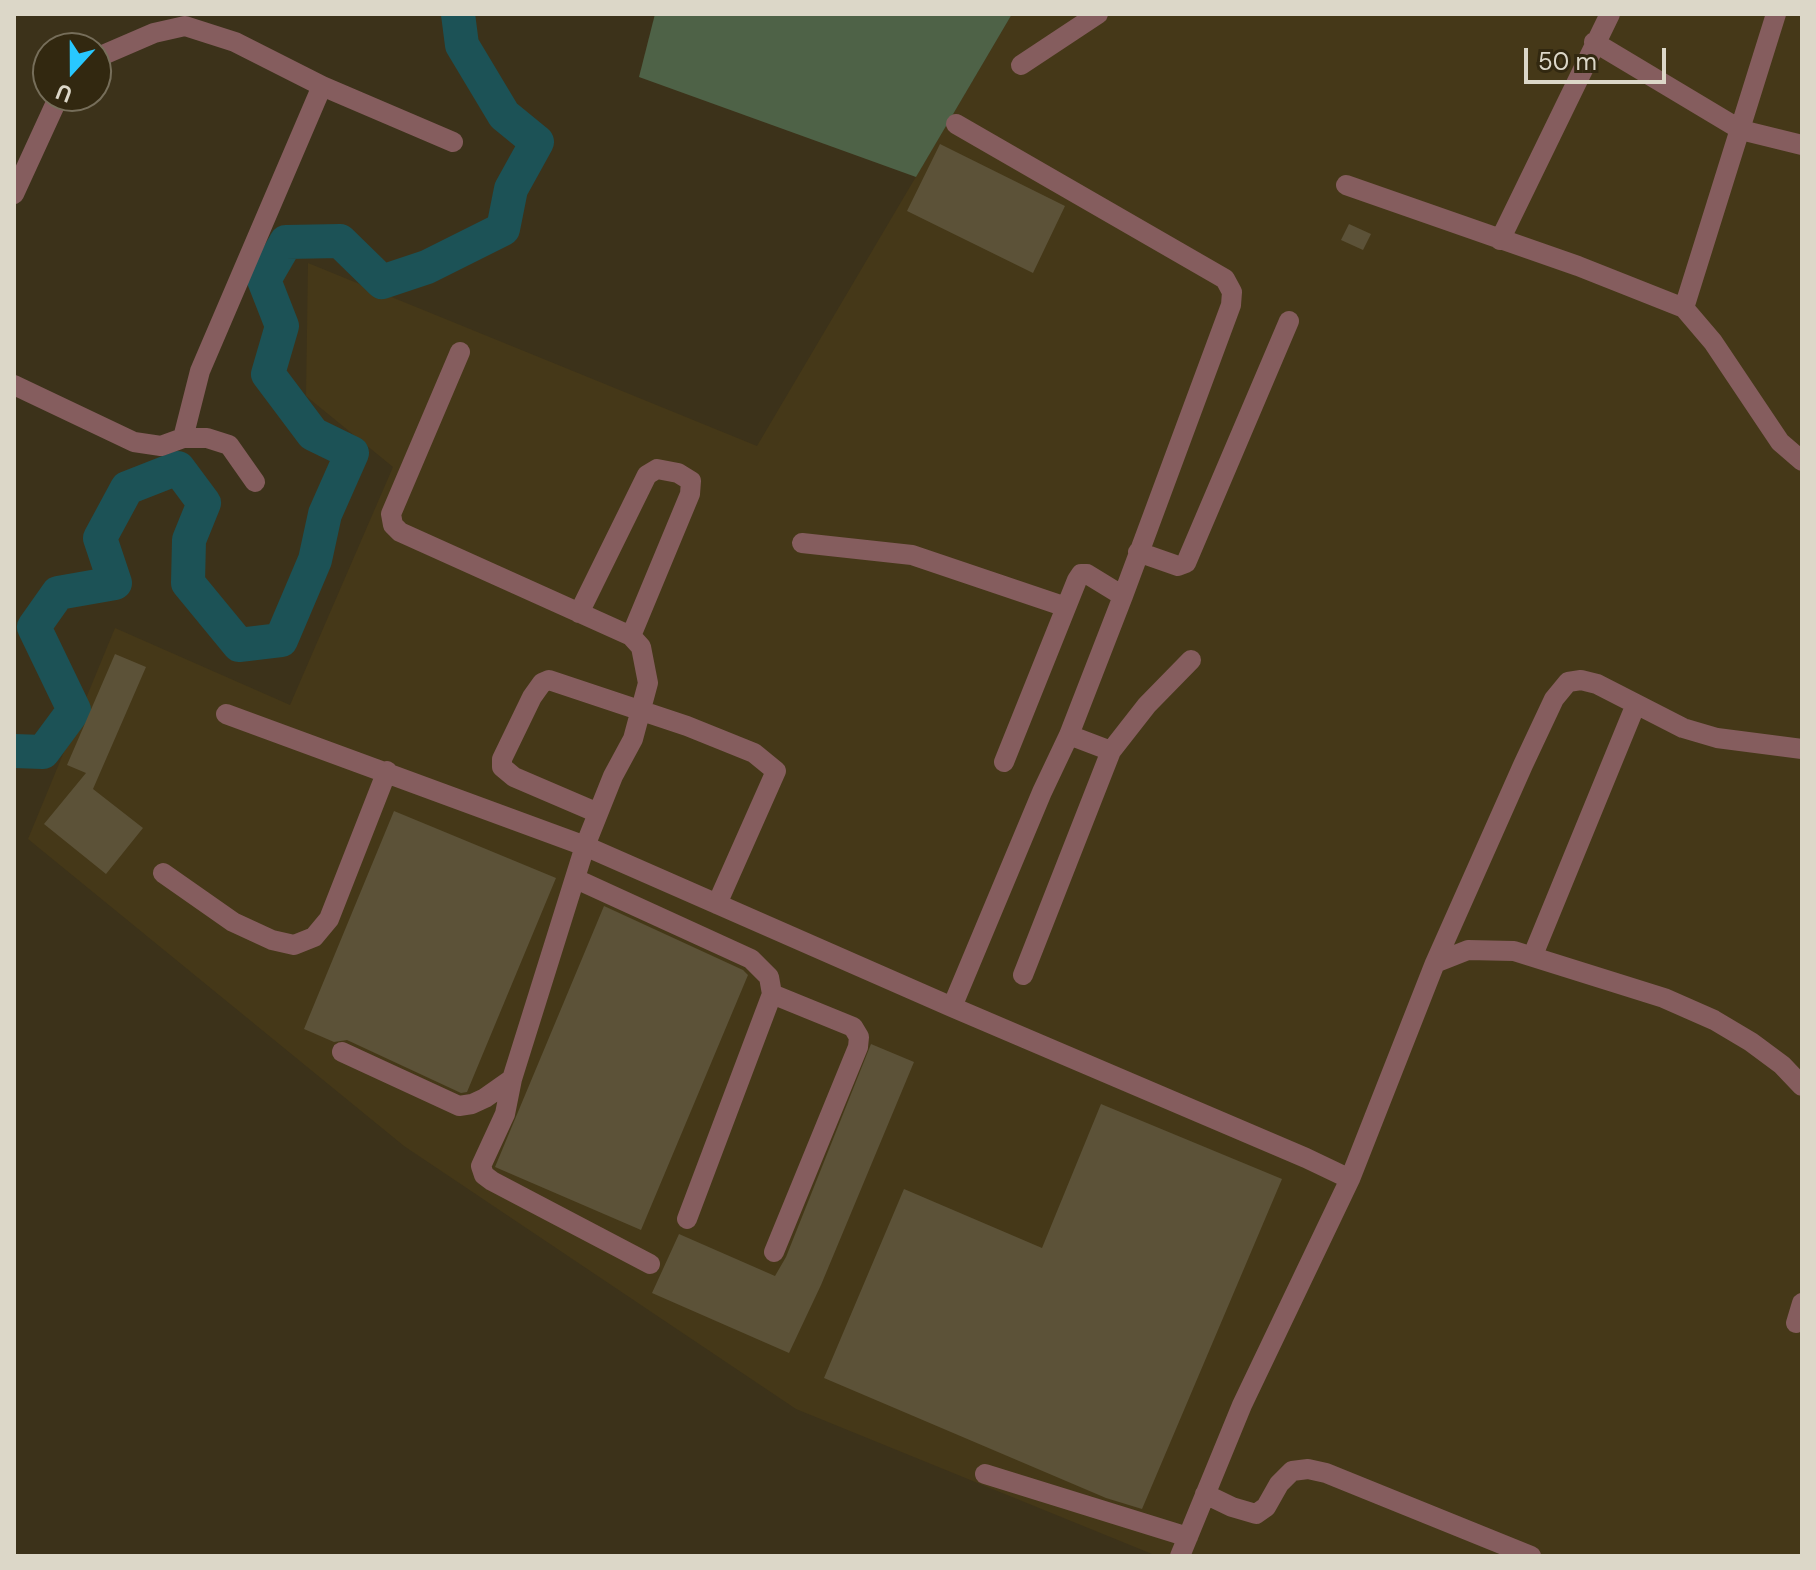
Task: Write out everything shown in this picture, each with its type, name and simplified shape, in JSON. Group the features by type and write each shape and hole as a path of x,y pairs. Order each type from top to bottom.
{"street":[{"path":"1021,65 1098,14"},
{"path":"1500,240 1610,14"},
{"path":"1684,308 1776,14"},
{"path":"112,51 154,33 185,26 235,42 322,86 453,142"},
{"path":"1594,42 1741,130 1802,145"},
{"path":"183,438 200,371 322,86"},
{"path":"14,194 52,112"},
{"path":"952,1007 1069,735 1231,305 1232,292 1225,279 956,124"},
{"path":"1346,185 1578,266 1684,308 1713,342 1780,442 1802,461"},
{"path":"1138,552 1178,566 1186,563 1289,321"},
{"path":"460,352 391,514 393,525 400,532 631,636 641,647 648,683 633,739 585,846 512,1079 505,1114 481,1166 484,1175 650,1264"},
{"path":"14,385 134,442 161,446 183,438 207,438 229,445 255,482"},
{"path":"579,613 647,475 657,469 678,473 691,481 690,494 631,636"},
{"path":"802,543 912,555 1066,607"},
{"path":"1004,762 1081,574 1087,574 1123,596"},
{"path":"1023,975 1111,751 1147,705 1191,660"},
{"path":"598,813 514,777 502,767 502,759 532,697 542,683 549,680 642,710 754,753 776,771 717,904"},
{"path":"985,1474 1184,1546 1242,1405 1350,1179 1435,963 1523,765 1554,699 1568,682 1581,680 1597,684 1683,728 1717,738 1802,749"},
{"path":"1533,955 1636,704"},
{"path":"226,714 585,846 1350,1179"},
{"path":"1069,735 1111,751"},
{"path":"163,873 233,922 272,940 294,945 314,937 329,919 387,771"},
{"path":"576,879 751,959 769,977 772,994 687,1219"},
{"path":"1435,963 1468,950 1514,951 1664,998 1714,1020 1751,1042 1782,1065 1802,1086"},
{"path":"772,994 853,1027 859,1037 858,1047 774,1252"},
{"path":"342,1052 459,1106 485,1098 512,1079"},
{"path":"1796,1323 1802,1303"},
{"path":"1205,1494 1256,1514 1266,1507 1279,1484 1292,1471 1308,1469 1326,1473 1531,1556"}],"shaded area":[{"path":"1012,14 1802,14 1802,1556 1157,1556 796,1409 404,1146 28,839 115,628 290,705 393,467 306,396 308,263 757,446"}],"green space":[{"path":"655,14 1012,14 916,177 639,77"}],"building":[{"path":"940,144 1065,206 1033,273 907,211"},
{"path":"1349,224 1371,234 1363,250 1341,240"},
{"path":"115,654 146,667 93,789 143,828 106,874 44,824 86,773 67,765"},
{"path":"394,811 556,878 467,1092 461,1093 347,1040 334,1042 304,1029"},
{"path":"604,906 748,975 641,1230 495,1167"},
{"path":"871,1044 914,1062 821,1285 789,1353 652,1293 679,1234 775,1276 786,1257"},
{"path":"1101,1104 1282,1179 1142,1509 1106,1498 824,1378 904,1189 1042,1248"}],"waterway":[{"path":"14,751 43,752 74,710 34,627 58,593 115,583 100,538 127,488 178,468 204,503 189,540 188,583 239,645 281,640 315,560 325,514 352,453 313,434 268,374 282,326 264,280 286,242 340,241 382,282 427,267 503,229 511,189 537,142 504,115 462,45 458,14"}]}
